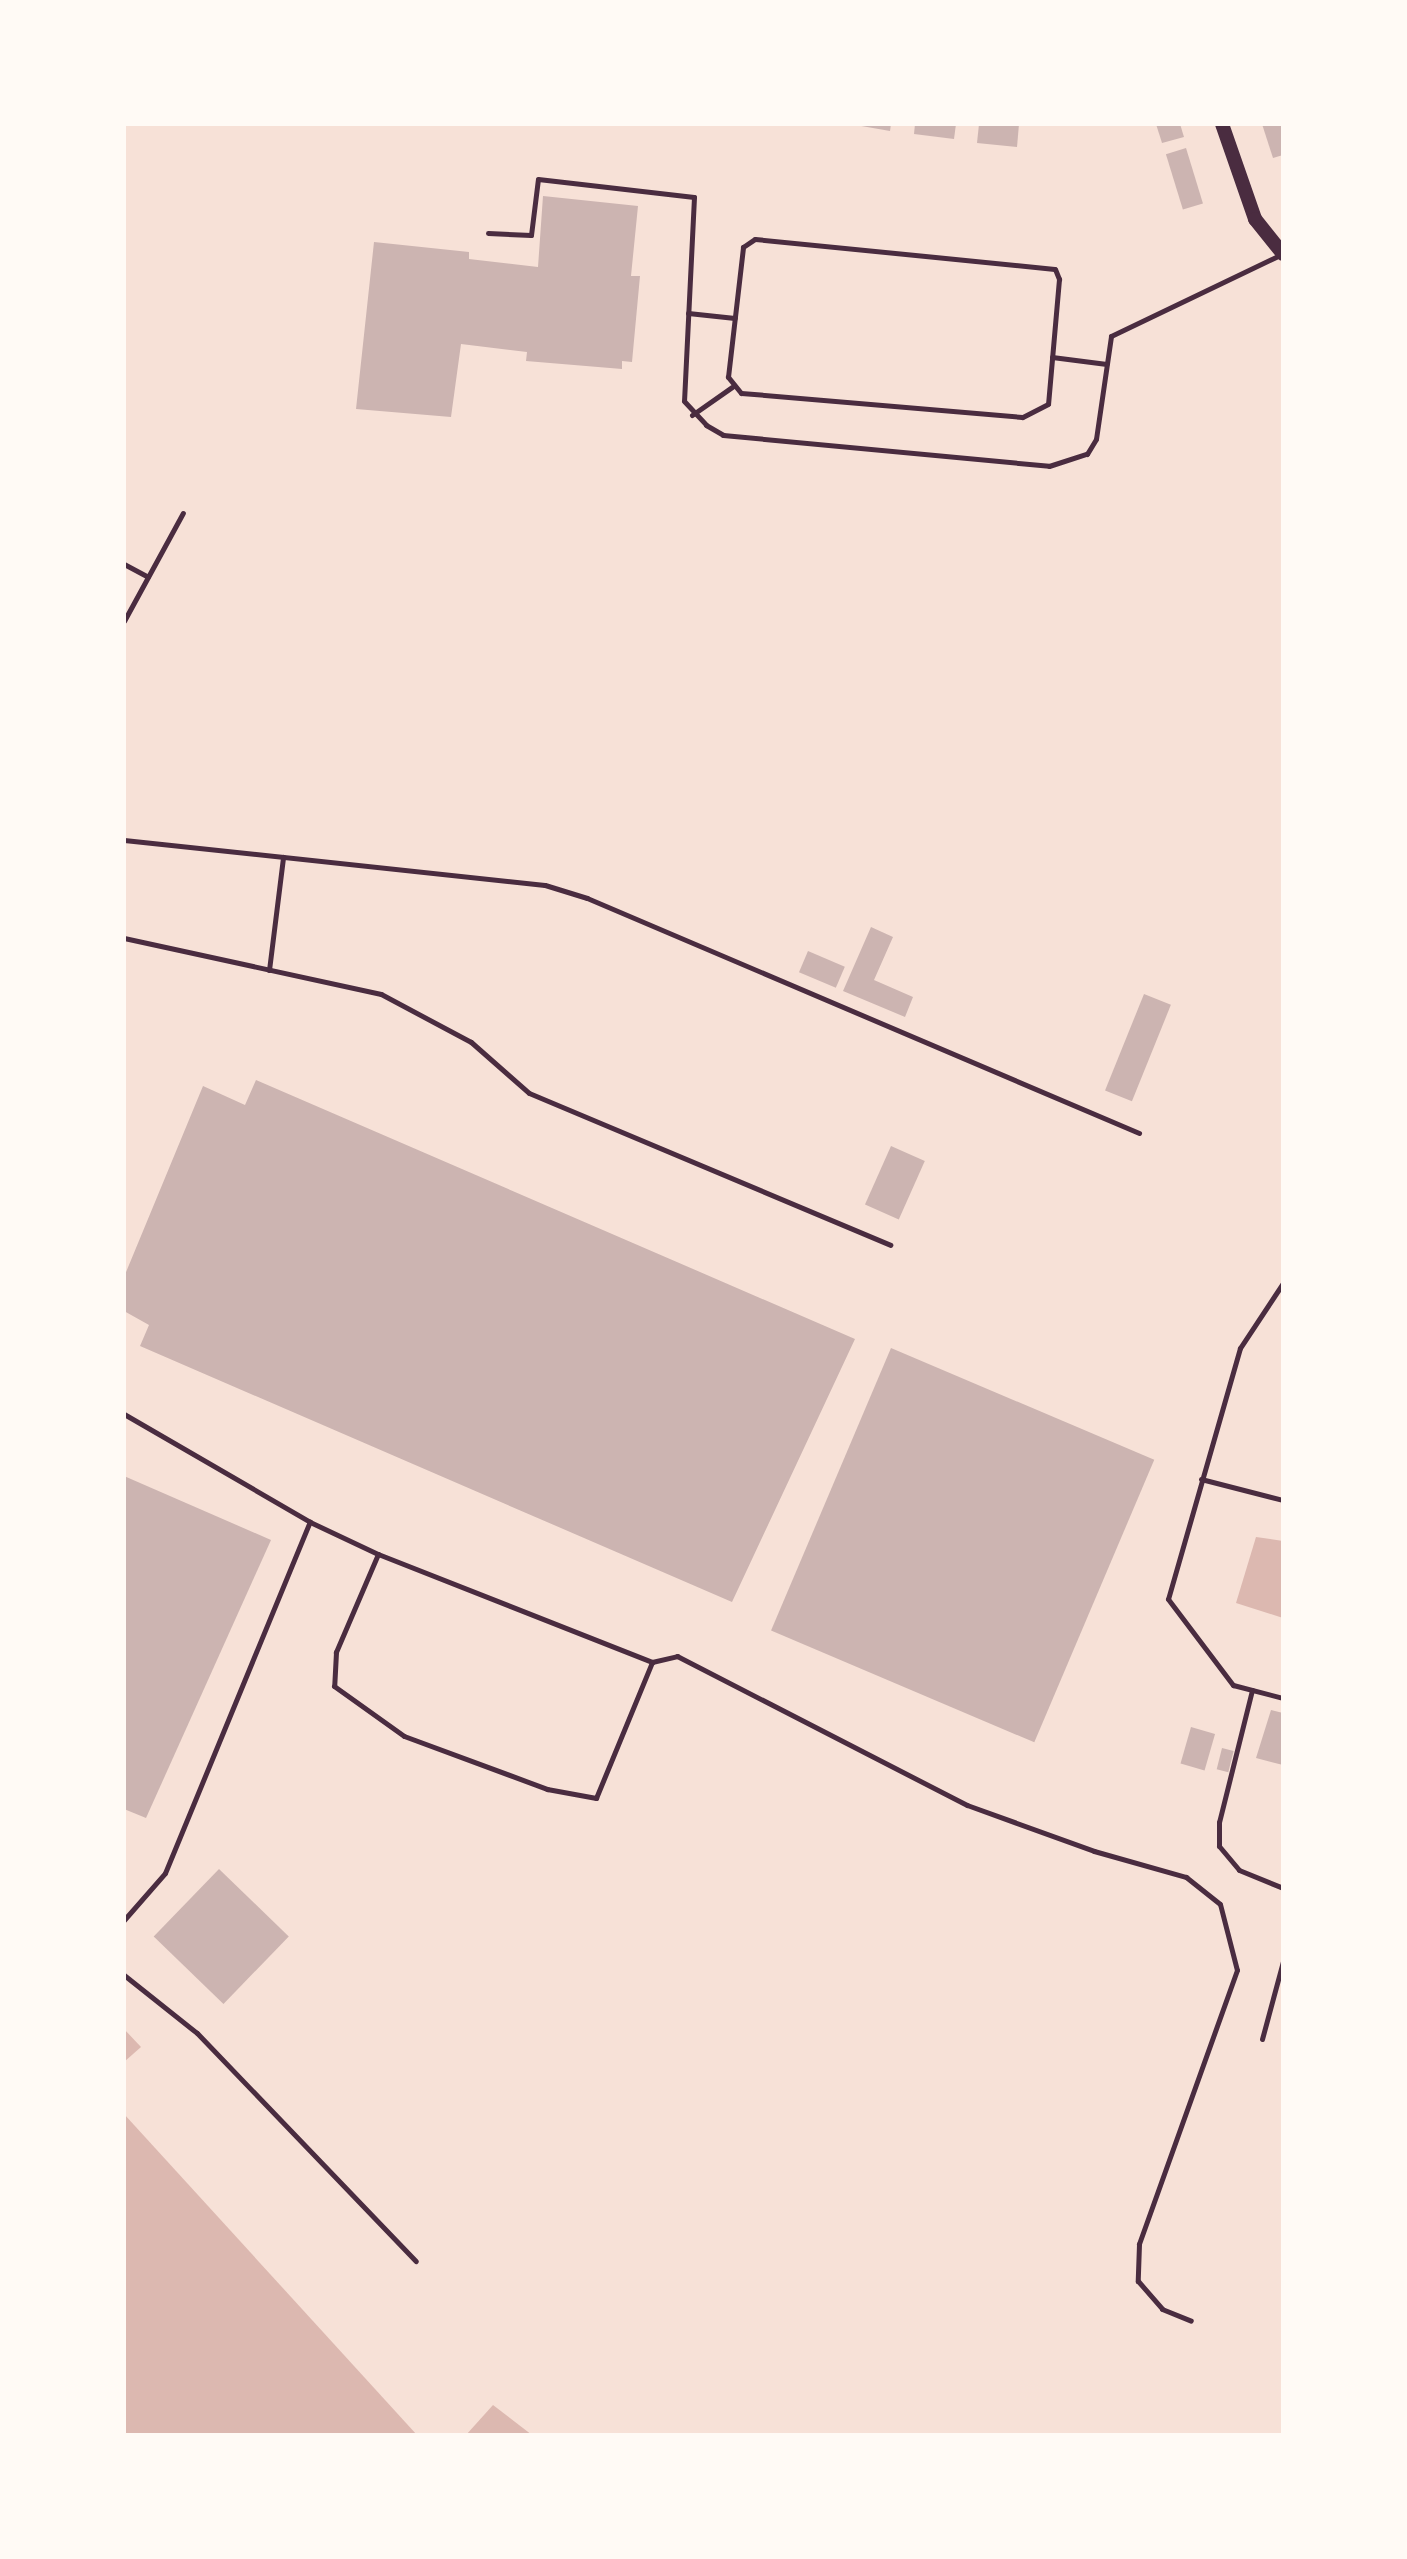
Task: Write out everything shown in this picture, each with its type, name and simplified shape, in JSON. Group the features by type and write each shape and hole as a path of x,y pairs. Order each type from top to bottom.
{"street":[{"path":"1222,124 1255,219 1283,254"}],"lane":[{"path":"488,233 531,235 538,179 694,197 684,401 692,415 723,435 1049,466 1087,454 1096,439 1111,336 1120,329 1283,254"},
{"path":"755,239 1043,265 1055,269 1059,279 1048,404 1022,417 741,393 732,387 728,377 735,318 743,247 755,239"},
{"path":"688,313 735,318"},
{"path":"1052,357 1107,364"},
{"path":"692,415 732,387"},
{"path":"124,621 183,513"},
{"path":"124,564 148,577"},
{"path":"124,840 545,885 587,898 1139,1133"},
{"path":"269,970 283,857"},
{"path":"124,938 381,994 471,1042 529,1093 890,1245"},
{"path":"1283,1283 1240,1348 1168,1599 1233,1685 1283,1698"},
{"path":"124,1414 310,1522 378,1554 652,1662 677,1656 967,1805 1094,1851 1186,1877 1220,1904 1237,1970 1139,2244 1138,2281 1162,2309 1191,2321"},
{"path":"1201,1479 1283,1500"},
{"path":"124,1920 165,1873 310,1522"},
{"path":"378,1554 336,1652 334,1686 404,1736 547,1789 596,1798 652,1662"},
{"path":"1252,1690 1219,1822 1219,1846 1239,1870 1283,1888"},
{"path":"1262,2039 1283,1961"},
{"path":"124,1975 197,2033 416,2261"}],"shaded area":[{"path":"1256,1537 1283,1541 1283,1618 1236,1603"},
{"path":"124,2029 141,2047 124,2062"},
{"path":"124,2114 417,2435 124,2435"},
{"path":"493,2405 532,2435 466,2435"}],"building":[{"path":"850,124 891,124 890,131"},
{"path":"915,124 956,124 954,139 914,134"},
{"path":"979,124 1019,124 1017,147 977,143"},
{"path":"1156,124 1180,124 1184,137 1162,143"},
{"path":"1262,124 1283,124 1283,155 1273,158"},
{"path":"1186,148 1203,203 1183,210 1166,154"},
{"path":"543,196 638,206 631,276 640,276 632,362 622,361 622,369 526,361 527,352 461,344 451,417 356,409 374,242 469,252 469,259 538,267"},
{"path":"871,927 893,937 874,980 913,997 905,1017 843,991"},
{"path":"808,951 845,967 836,988 799,972"},
{"path":"1144,994 1171,1005 1132,1101 1105,1090"},
{"path":"256,1080 855,1339 732,1602 140,1346 149,1325 124,1311 124,1277 203,1086 245,1105"},
{"path":"891,1146 925,1161 899,1220 865,1204"},
{"path":"891,1348 1154,1460 1034,1742 771,1631"},
{"path":"124,1476 271,1540 146,1818 124,1809"},
{"path":"1271,1710 1283,1713 1283,1765 1256,1758"},
{"path":"1191,1727 1215,1734 1205,1770 1181,1764"},
{"path":"1222,1748 1234,1751 1228,1772 1217,1769"},
{"path":"219,1869 289,1936 223,2004 154,1937"}]}
